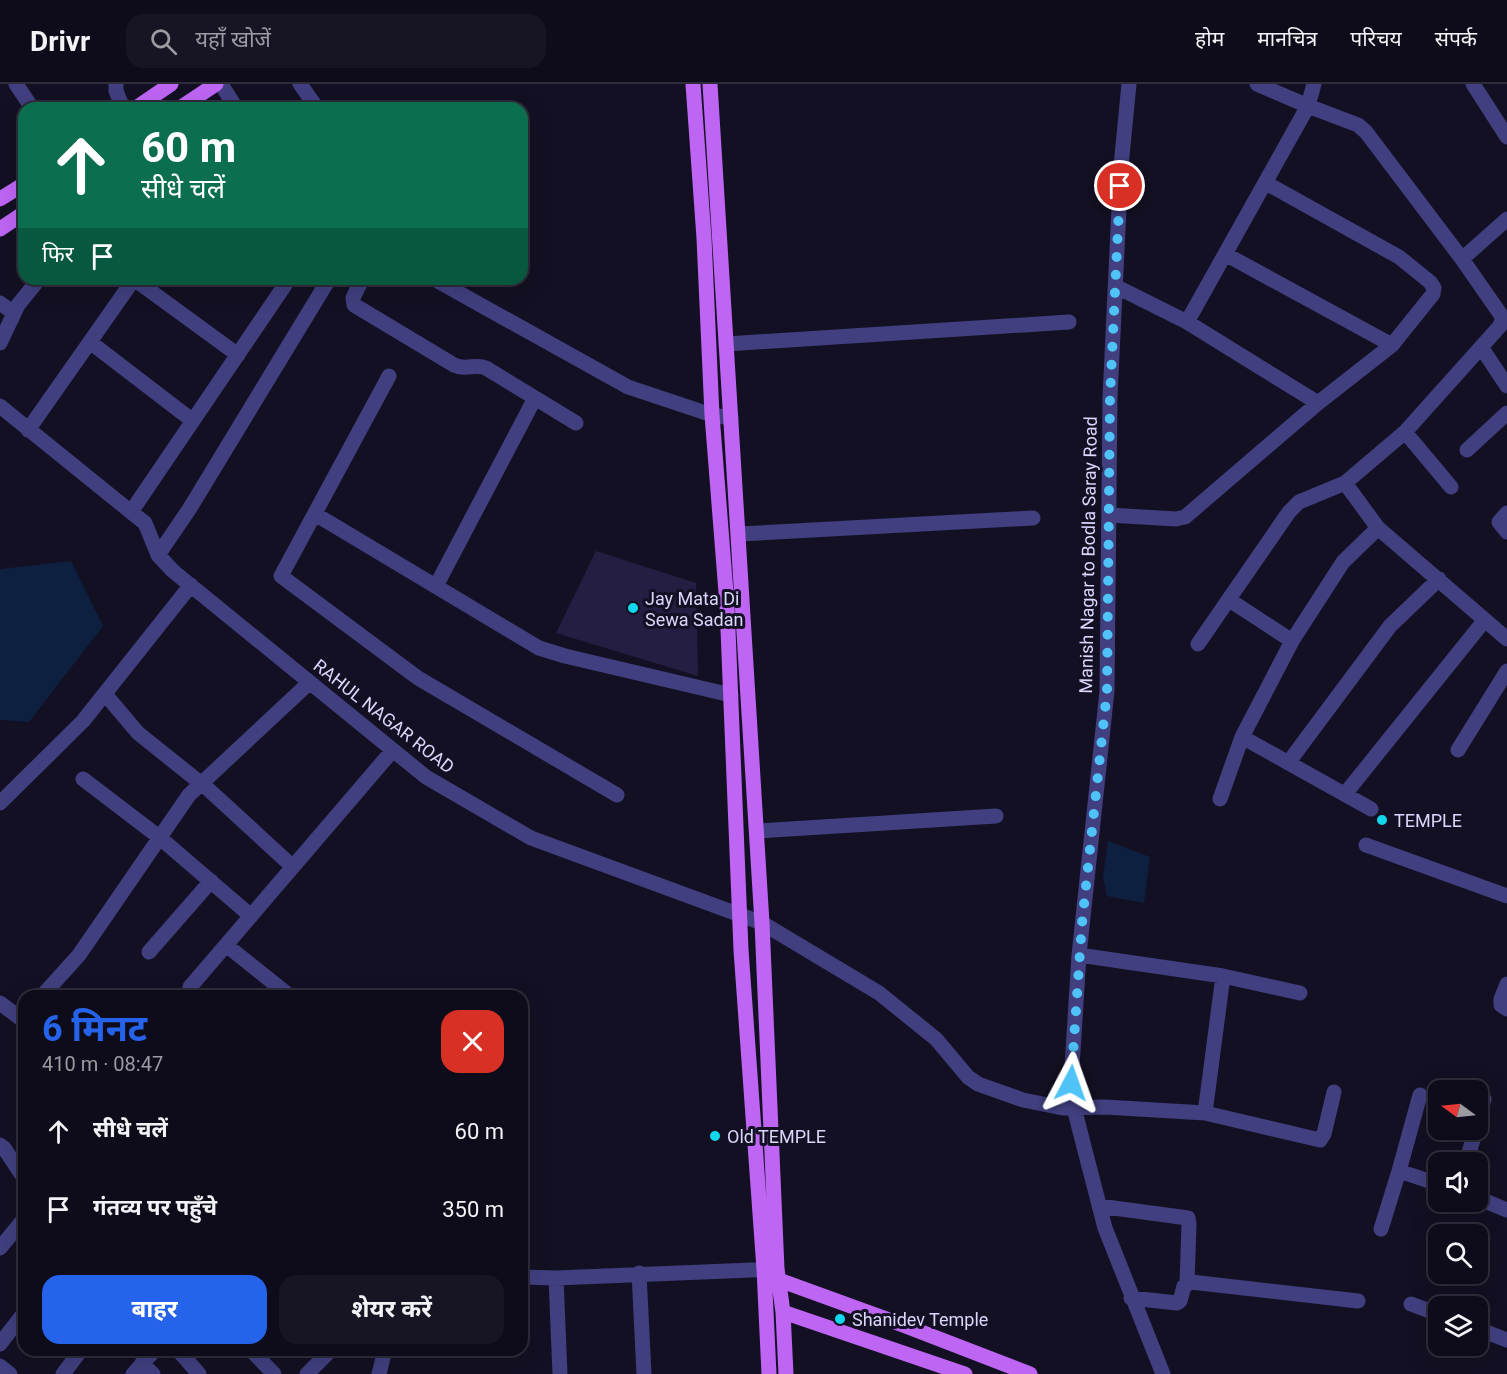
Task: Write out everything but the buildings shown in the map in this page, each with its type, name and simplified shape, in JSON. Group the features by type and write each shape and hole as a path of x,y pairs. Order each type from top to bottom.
{"main road":[{"path":"189,102 216,84"},
{"path":"693,84 704,238 712,415 727,605 741,950 773,1273 783,1312 786,1374"},
{"path":"710,84 762,923 773,1273 768,1374"},
{"path":"147,102 165,86"},
{"path":"0,199 18,188"},
{"path":"0,229 18,217"},
{"path":"773,1273 1030,1374"},
{"path":"783,1312 964,1374"}],"street":[{"path":"16,84 28,102"},
{"path":"116,84 121,102"},
{"path":"221,84 232,102"},
{"path":"300,84 313,102"},
{"name":"Manish Nagar to Bodla Saray Road","path":"1129,84 1120,166 1117,287 1110,397 1107,691 1079,955 1069,1108 1105,1228 1163,1374"},
{"path":"1198,644 1294,507 1299,502 1345,483 1405,432 1505,320 1366,132 1358,125 1257,84"},
{"path":"1187,322 1308,106 1314,84"},
{"path":"1473,84 1507,137"},
{"path":"1109,515 1176,519 1185,517 1318,403 1392,345 1433,294 1434,288 1430,282 1400,257 1266,183"},
{"path":"1462,259 1507,219"},
{"path":"1225,254 1392,345"},
{"path":"0,343 18,305 34,285"},
{"path":"28,430 130,285"},
{"path":"142,285 238,355"},
{"path":"131,512 285,285"},
{"path":"158,555 190,508 325,285"},
{"path":"359,285 353,298 354,305 454,365 463,369 474,365 481,366 576,423"},
{"path":"445,285 628,387 712,415 731,418"},
{"path":"1117,287 1187,322 1318,403"},
{"path":"0,303 14,313"},
{"path":"726,344 1069,322"},
{"path":"90,342 193,421"},
{"path":"1481,347 1507,386"},
{"path":"389,376 281,576 418,678 617,795"},
{"path":"436,586 535,398"},
{"name":"RAHUL NAGAR ROAD","path":"0,406 146,522 158,555 173,571 426,777 531,838 762,923 879,993 936,1039 968,1077 978,1084 1023,1100 1069,1108 1105,1107 1205,1113 1320,1140 1334,1092"},
{"path":"1467,450 1507,413"},
{"path":"1405,432 1452,487"},
{"path":"1345,483 1378,528 1507,639"},
{"path":"1507,513 1499,522 1507,532"},
{"path":"315,514 539,648 731,695"},
{"path":"739,534 1033,518"},
{"path":"1220,799 1242,737 1292,642 1347,557 1378,528"},
{"path":"1288,763 1390,626 1438,579"},
{"path":"0,803 83,721 191,585"},
{"path":"1231,596 1231,601 1292,642"},
{"path":"1345,794 1484,621"},
{"path":"1458,750 1507,671"},
{"path":"47,990 79,955 178,809 201,783 309,683"},
{"path":"105,694 138,733 201,783 293,867"},
{"path":"1242,737 1371,809"},
{"path":"190,987 393,750"},
{"path":"83,779 159,837 251,916"},
{"path":"757,831 996,816"},
{"path":"1366,845 1507,896"},
{"path":"149,952 211,881"},
{"path":"226,945 282,990"},
{"path":"1079,955 1223,976 1300,993"},
{"path":"1205,1113 1223,976"},
{"path":"1507,984 1501,1005 1507,1009"},
{"path":"0,1003 18,1016"},
{"path":"1381,1229 1420,1095"},
{"path":"0,1145 18,1169"},
{"path":"1399,1172 1428,1181"},
{"path":"1488,1202 1507,1210"},
{"path":"1099,1206 1188,1218 1187,1283 1180,1301 1177,1304 1131,1298"},
{"path":"0,1248 18,1226"},
{"path":"528,1277 556,1278 639,1273 773,1273"},
{"path":"639,1273 644,1374"},
{"path":"556,1278 560,1374"},
{"path":"1187,1283 1358,1301"},
{"path":"1411,1304 1428,1310"},
{"path":"0,1344 18,1321"},
{"path":"1488,1333 1507,1340"},
{"path":"63,1374 76,1356"},
{"path":"143,1370 151,1356"},
{"path":"183,1356 199,1374"},
{"path":"256,1356 274,1374"},
{"path":"307,1374 325,1356"},
{"path":"380,1374 384,1356"},
{"path":"0,1366 10,1374"}],"water":[{"path":"71,561 103,626 29,722 0,720 0,569"},
{"path":"1108,841 1150,857 1144,903 1107,896 1103,877"}],"place":[{"name":"Jay Mata Di Sewa Sadan","path":"633,608"},
{"name":"TEMPLE","path":"1382,820"},
{"name":"Old TEMPLE","path":"715,1136"},
{"name":"Shanidev Temple","path":"840,1319"}],"route":[{"path":"1071,1083 1079,955 1107,691 1110,397 1120,186"}]}
